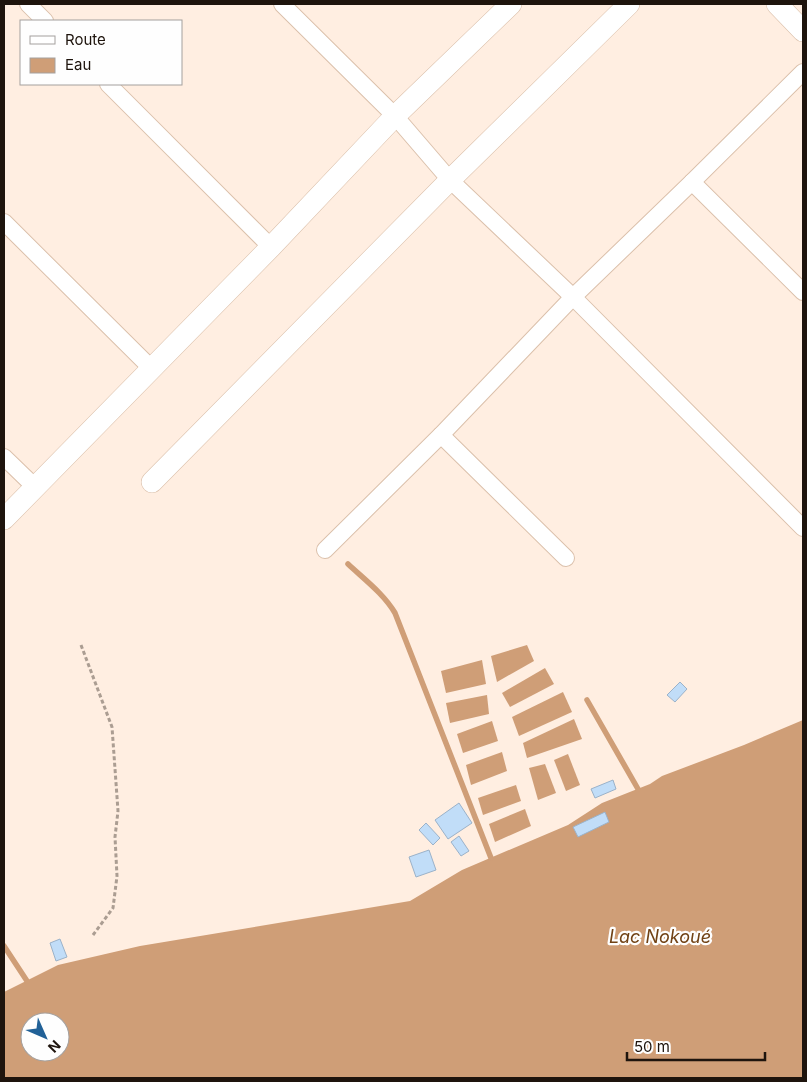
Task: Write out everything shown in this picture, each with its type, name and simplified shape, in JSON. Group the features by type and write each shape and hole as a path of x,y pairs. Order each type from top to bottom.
{"street":[{"path":"28,4 45,20"},
{"path":"282,4 395,116 450,180 573,297 803,528"},
{"path":"4,519 271,247 395,116 509,4"},
{"path":"152,482 450,180 629,4"},
{"path":"777,4 803,31"},
{"path":"325,550 442,435 573,297 803,72"},
{"path":"109,85 271,247"},
{"path":"692,182 803,292"},
{"path":"4,222 151,368"},
{"path":"442,435 566,558"},
{"path":"4,457 35,487"}],"path":[{"path":"81,644 112,727 118,811 115,836 117,876 113,908 93,935"}],"water":[{"path":"527,645 534,661 497,682 491,656"},
{"path":"482,660 486,684 446,693 441,671"},
{"path":"545,668 554,684 510,707 502,693"},
{"path":"563,692 572,712 519,736 512,717"},
{"path":"487,695 489,714 450,723 446,703"},
{"path":"574,719 582,739 527,758 523,743"},
{"name":"Lac Nokoué","path":"803,720 803,1078 4,1078 4,992 58,965 140,946 410,901 462,870 568,825 602,803 650,784 662,776"},
{"path":"492,721 498,741 463,753 457,734"},
{"path":"502,752 507,771 471,785 466,765"},
{"path":"568,754 580,785 566,791 554,760"},
{"path":"545,764 556,793 538,800 529,768"},
{"path":"516,785 521,801 483,815 478,798"},
{"path":"525,809 531,826 495,842 489,824"}],"building":[{"path":"680,682 687,689 675,702 667,695"},
{"path":"613,780 616,789 595,798 591,789"},
{"path":"459,803 472,823 448,839 435,820"},
{"path":"605,812 609,822 578,837 573,827"},
{"path":"426,823 440,838 433,845 419,830"},
{"path":"459,836 469,851 461,856 451,842"},
{"path":"429,850 436,870 416,877 409,857"},
{"path":"60,939 67,957 56,961 50,943"}],"waterway":[{"path":"348,564 380,593 395,613 491,858"},
{"path":"587,700 638,789"},
{"path":"4,946 27,981"}]}
